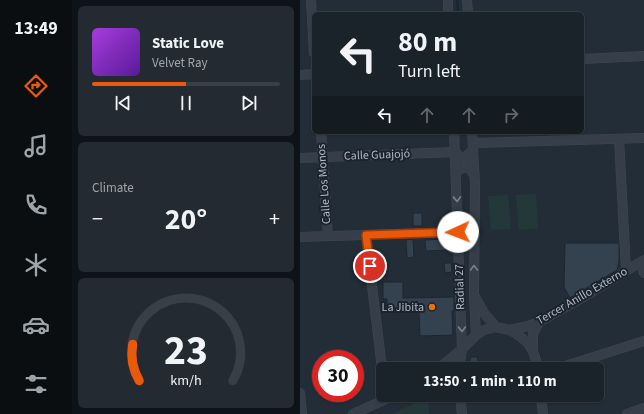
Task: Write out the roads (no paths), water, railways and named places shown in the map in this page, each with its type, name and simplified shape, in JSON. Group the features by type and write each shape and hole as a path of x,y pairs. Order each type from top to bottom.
{"street":[{"path":"311,0 312,18"},
{"path":"448,0 448,12"},
{"path":"467,0 468,12"},
{"path":"584,59 644,56"},
{"path":"300,75 312,74"},
{"name":"Calle Los Monos","path":"320,134 328,236"},
{"name":"Radial 27","path":"454,134 462,349 460,362"},
{"name":"Radial 27","path":"472,134 474,175 474,296 476,335"},
{"path":"473,147 644,138"},
{"path":"619,139 626,270"},
{"name":"Calle Guajojó","path":"300,158 455,152 460,157 464,158 473,147"},
{"path":"456,173 460,169 466,167 470,169 474,175"},
{"path":"300,237 458,232"},
{"path":"366,235 381,362"},
{"path":"642,262 644,274"},
{"name":"Tercer Anillo Externo","path":"496,327 510,330 538,322 642,262"},
{"path":"446,362 476,335 484,330 496,327 474,296 466,295 460,279"},
{"path":"536,362 533,334 538,322"},
{"path":"510,330 523,337 534,351"},
{"path":"578,362 644,341"},
{"path":"300,392 302,414"},
{"path":"353,414 376,402"},
{"path":"461,402 462,414"},
{"path":"542,402 543,414"},
{"path":"627,414 644,408"}],"waterway":[{"path":"457,0 458,11"}],"place":[{"name":"La Jibita","path":"432,307"}]}
